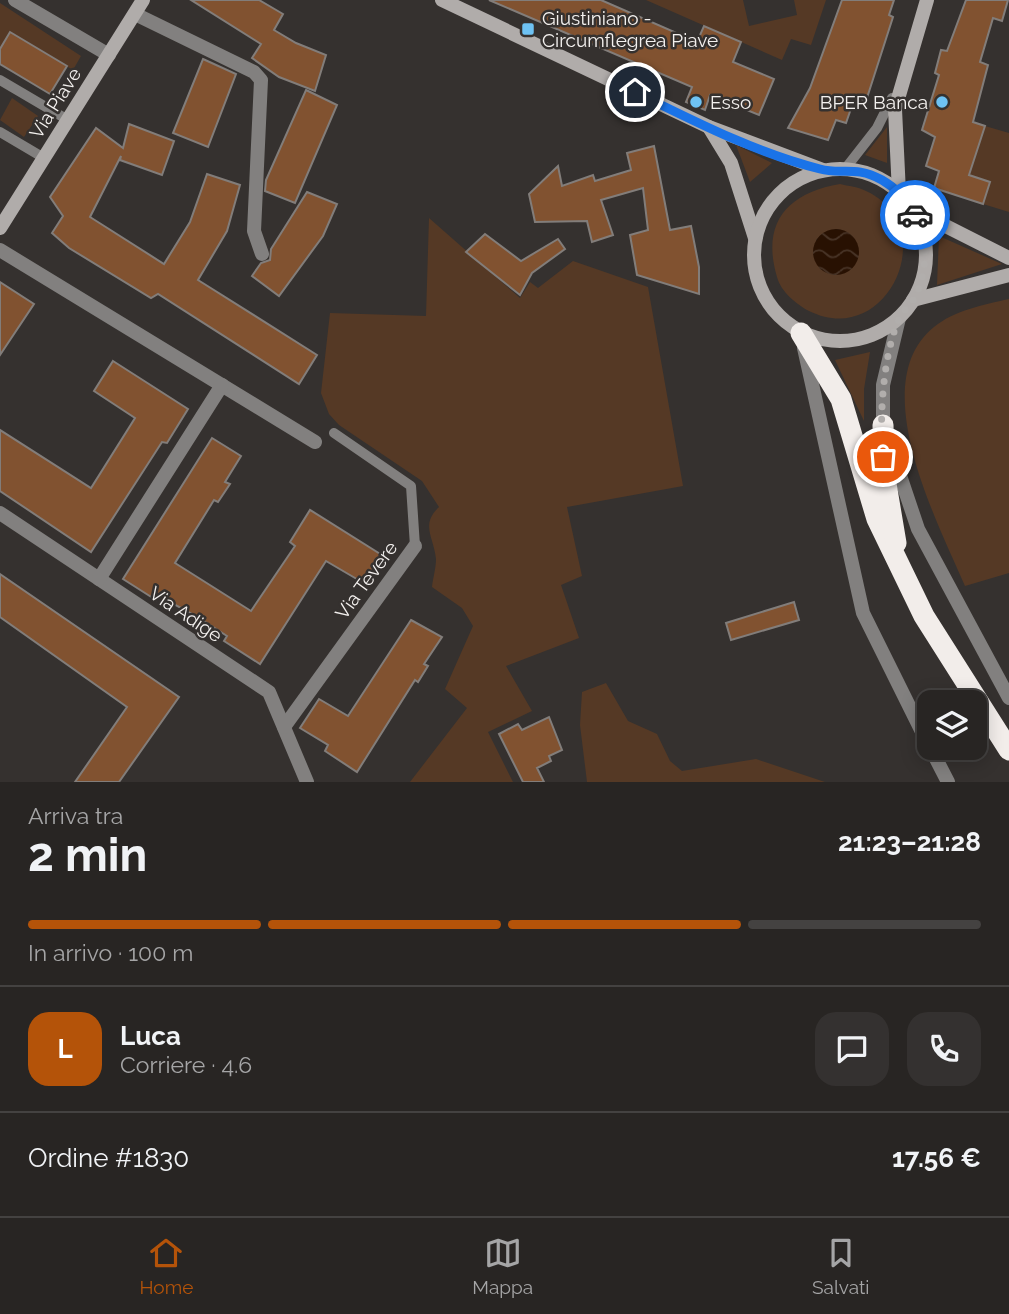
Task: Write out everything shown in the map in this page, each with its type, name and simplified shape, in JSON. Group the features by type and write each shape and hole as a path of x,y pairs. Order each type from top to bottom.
{"highway":[{"path":"801,333 841,399 877,519 924,616 1009,750"},
{"path":"883,425 884,472 899,562"}],"main road":[{"name":"Via Piave","path":"0,228 144,0"},
{"path":"442,0 709,127 823,170"},
{"path":"899,193 895,109 927,0"},
{"path":"709,127 731,163 755,238 755,266 762,293 785,323 820,340 841,342 862,339 882,331 899,318 913,300 923,278 926,254 922,230 912,209 899,193 864,172 823,170 799,179 779,194 764,214 755,238"},
{"path":"912,209 1009,258"},
{"path":"913,300 1009,275"}],"street":[{"path":"15,0 108,55"},
{"path":"135,14 254,72 261,80 254,231 262,254"},
{"path":"0,250 315,442"},
{"path":"899,318 883,385 883,425 918,529 1009,698"},
{"path":"801,333 863,613 917,721"},
{"path":"99,579 222,385"},
{"name":"Via Adige","path":"0,513 269,692 307,782"},
{"name":"Via Tevere","path":"284,727 415,546"},
{"path":"937,760 948,782"}],"lane":[{"path":"845,169 877,128 889,107 921,0"},
{"path":"0,80 68,120"},
{"path":"0,132 44,158"},
{"name":"Via Tevere","path":"334,433 411,486 415,546"}],"shaded area":[{"path":"646,0 743,0 749,26 797,15 794,0 826,0 811,45 791,39 782,60"},
{"path":"0,3 81,56 73,70 10,33 0,49"},
{"path":"12,98 38,116 24,137 0,120"},
{"path":"985,126 1009,133 1009,212 983,204 990,182 968,174"},
{"path":"887,127 887,163 865,155"},
{"path":"736,145 772,163 750,182"},
{"path":"840,184 866,191 889,208 901,230 903,255 896,279 882,299 862,314 837,318 809,311 790,297 777,277 773,258 776,226 793,203 821,188","holes":["837,229 844,231 835,275 820,269 816,240 822,234"]},
{"path":"429,218 520,298 530,282 538,288 573,261 648,287 683,486 567,507 582,576 561,585 579,638 506,666 532,711 488,732 513,782 410,782 467,708 445,689 473,626 462,608 432,587 436,559 429,526 439,507 422,481 339,425 329,414 321,393 330,313 426,316"},
{"path":"939,236 1002,264 937,285"},
{"path":"1009,299 1009,573 965,586 939,527 913,454 906,417 906,382 914,352 934,327 960,312"},
{"path":"870,352 864,389 864,421 835,360"},
{"path":"606,683 628,721 657,734 670,761 682,771 756,759 825,782 587,782 580,725 582,692"}],"water":[{"path":"836,229 852,236 859,252 852,268 836,275 820,268 813,252 820,236"}],"building":[{"path":"191,0 259,0 283,14 274,30 296,43 326,55 315,91 279,77 252,58 261,44"},
{"path":"489,0 601,0 697,42 704,26 741,42 733,62 774,79 759,115 710,95 705,110 686,102 692,87"},
{"path":"842,0 894,0 889,15 893,17 866,101 855,97 846,123 836,120 828,140 788,128 810,88"},
{"path":"966,0 1008,0 1002,21 993,18 980,62 988,65 973,122 985,126 969,175 990,182 983,204 934,188 939,171 926,166 935,137 922,130 939,75 935,73 941,50 947,51"},
{"path":"10,32 67,66 50,94 0,64 0,49"},
{"path":"203,59 236,74 208,147 173,133"},
{"path":"306,90 337,105 295,203 265,191 266,180"},
{"path":"129,124 174,141 162,175 120,160 121,156 90,217 164,264 190,222 207,174 240,185 227,231 198,280 317,355 299,384 158,294 151,298 69,248 52,233 63,216 50,197 96,128 123,148"},
{"path":"654,146 670,230 691,226 699,267 699,294 637,275 630,235 648,230 643,188 601,200 613,235 592,242 587,221 535,222 529,194 558,166 562,186 593,175 595,181 631,170 627,153"},
{"path":"307,192 337,204 323,236 279,296 252,276 261,263 270,260 271,249"},
{"path":"485,234 521,261 558,239 565,249 532,273 520,295 466,252"},
{"path":"0,282 34,304 0,355"},
{"path":"113,361 188,409 167,443 162,442 91,552 0,491 0,430 91,488 135,418 94,391"},
{"path":"212,438 241,456 225,482 230,484 218,502 214,500 175,563 251,611 295,546 290,542 310,510 385,557 367,585 326,561 260,664 224,641 227,636 196,616 159,596 156,600 123,579"},
{"path":"0,574 179,697 119,782 75,782 127,707 0,617"},
{"path":"794,602 799,620 731,640 726,623"},
{"path":"411,620 442,637 424,664 428,666 418,682 415,680 357,772 325,751 328,745 300,728 319,699 348,716"},
{"path":"549,717 562,750 549,756 551,761 537,768 544,782 523,782 499,734 518,724 522,730"}],"way so far":[{"path":"883,457 883,385 899,318 913,300 923,278 926,254 922,230 915,215"}],"place":[{"name":"Giustiniano - Circumflegrea Piave","path":"528,29"},
{"name":"Esso","path":"696,102"},
{"name":"BPER Banca","path":"942,102"}],"route":[{"path":"635,92 761,149 823,170 864,172 899,193 915,215"}]}
